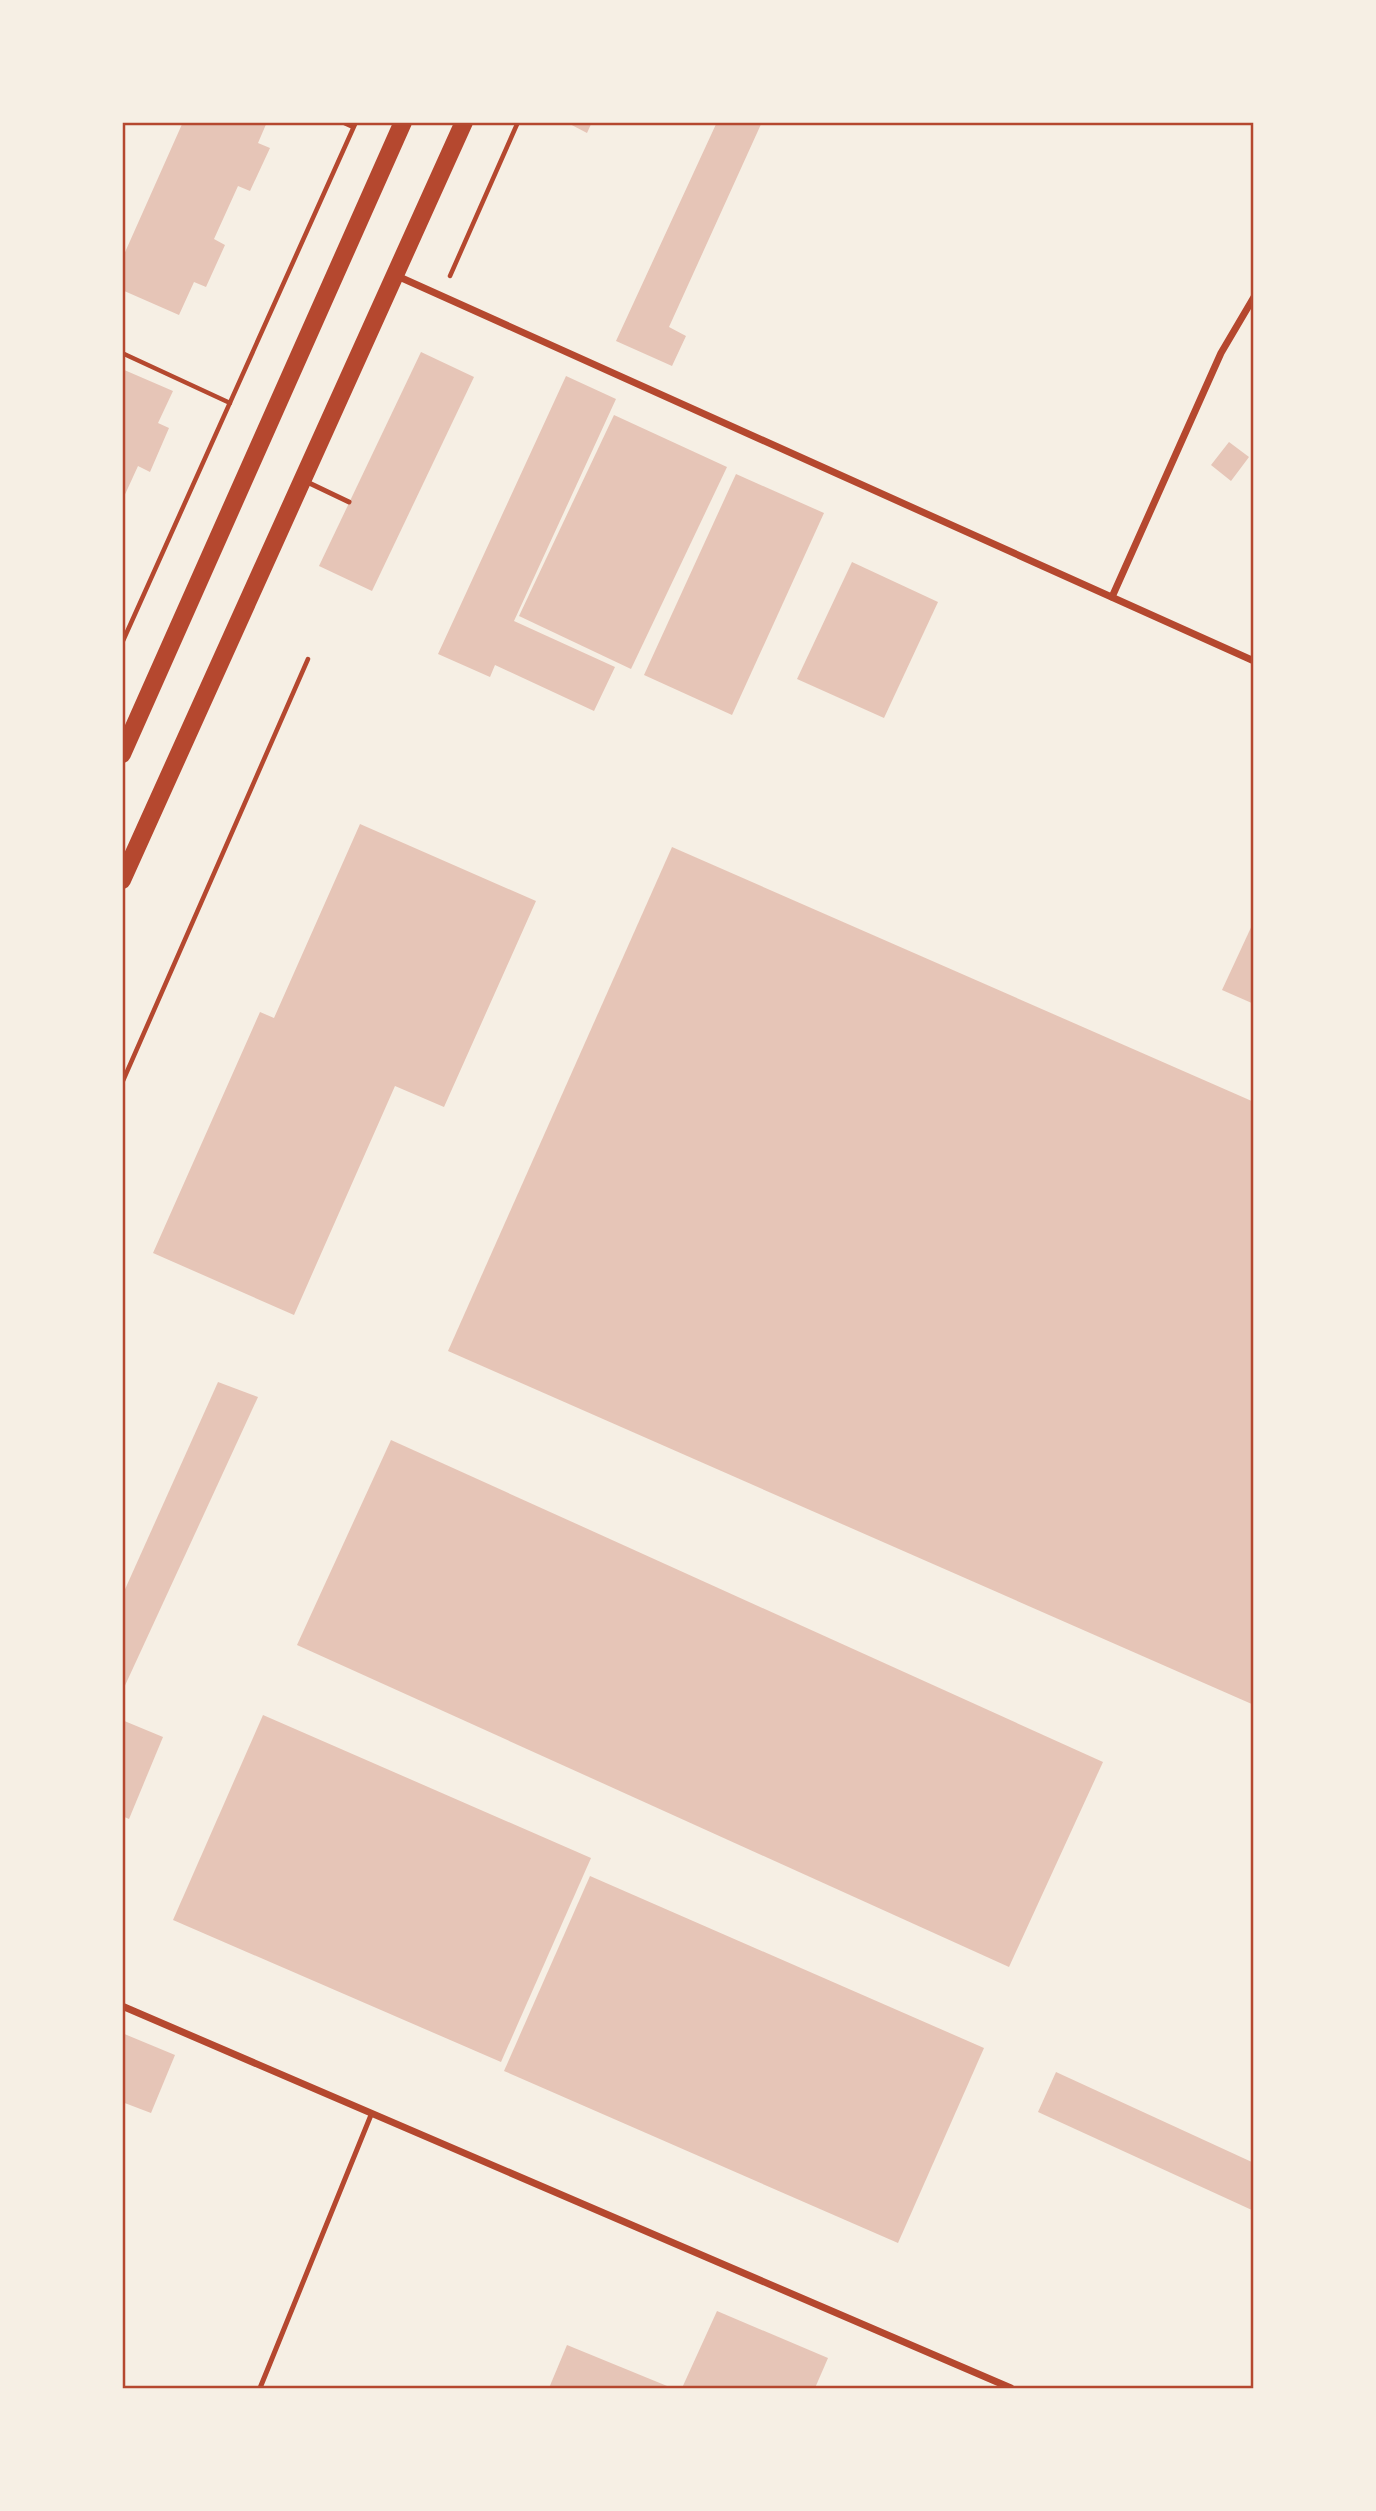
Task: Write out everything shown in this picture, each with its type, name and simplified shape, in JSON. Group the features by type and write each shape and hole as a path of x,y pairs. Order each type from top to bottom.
{"main road":[{"path":"122,754 403,122"},
{"path":"122,880 464,122"}],"street":[{"path":"394,274 1254,660"},
{"path":"1112,597 1221,353 1254,297"},
{"path":"122,2006 1011,2389"}],"lane":[{"path":"302,480 349,502"},
{"path":"260,2389 371,2115"}],"path":[{"path":"122,643 355,125 342,122"},
{"path":"441,296 518,122"},
{"path":"122,353 230,403"},
{"path":"122,1083 308,659"}],"building":[{"path":"183,122 267,122 258,143 270,148 250,191 238,186 214,239 225,245 206,287 194,282 179,315 122,290 122,259"},
{"path":"566,122 592,122 587,133"},
{"path":"717,122 762,122 669,327 686,336 672,366 616,341"},
{"path":"421,352 474,377 372,591 319,566"},
{"path":"122,369 173,391 158,423 169,428 150,472 138,466 122,501"},
{"path":"566,376 616,399 514,621 615,667 594,711 495,665 490,677 438,654"},
{"path":"614,415 727,467 631,669 519,616"},
{"path":"1229,442 1249,457 1231,481 1211,465"},
{"path":"736,474 824,513 732,715 644,675"},
{"path":"852,562 938,602 884,718 797,679"},
{"path":"360,824 536,901 444,1107 395,1086 294,1315 153,1253 260,1012 274,1018"},
{"path":"672,847 1254,1102 1254,1705 448,1351"},
{"path":"1254,921 1254,1004 1222,990"},
{"path":"218,1382 258,1397 122,1692 122,1596"},
{"path":"391,1440 1103,1762 1009,1967 297,1645"},
{"path":"263,1715 591,1858 501,2062 173,1920"},
{"path":"122,1720 163,1737 129,1819 122,1816"},
{"path":"590,1876 984,2048 898,2243 504,2071"},
{"path":"122,2033 175,2055 151,2113 122,2102"},
{"path":"1056,2072 1254,2163 1254,2211 1038,2112"},
{"path":"717,2311 828,2358 815,2388 682,2388"},
{"path":"567,2345 672,2388 549,2388"}]}
